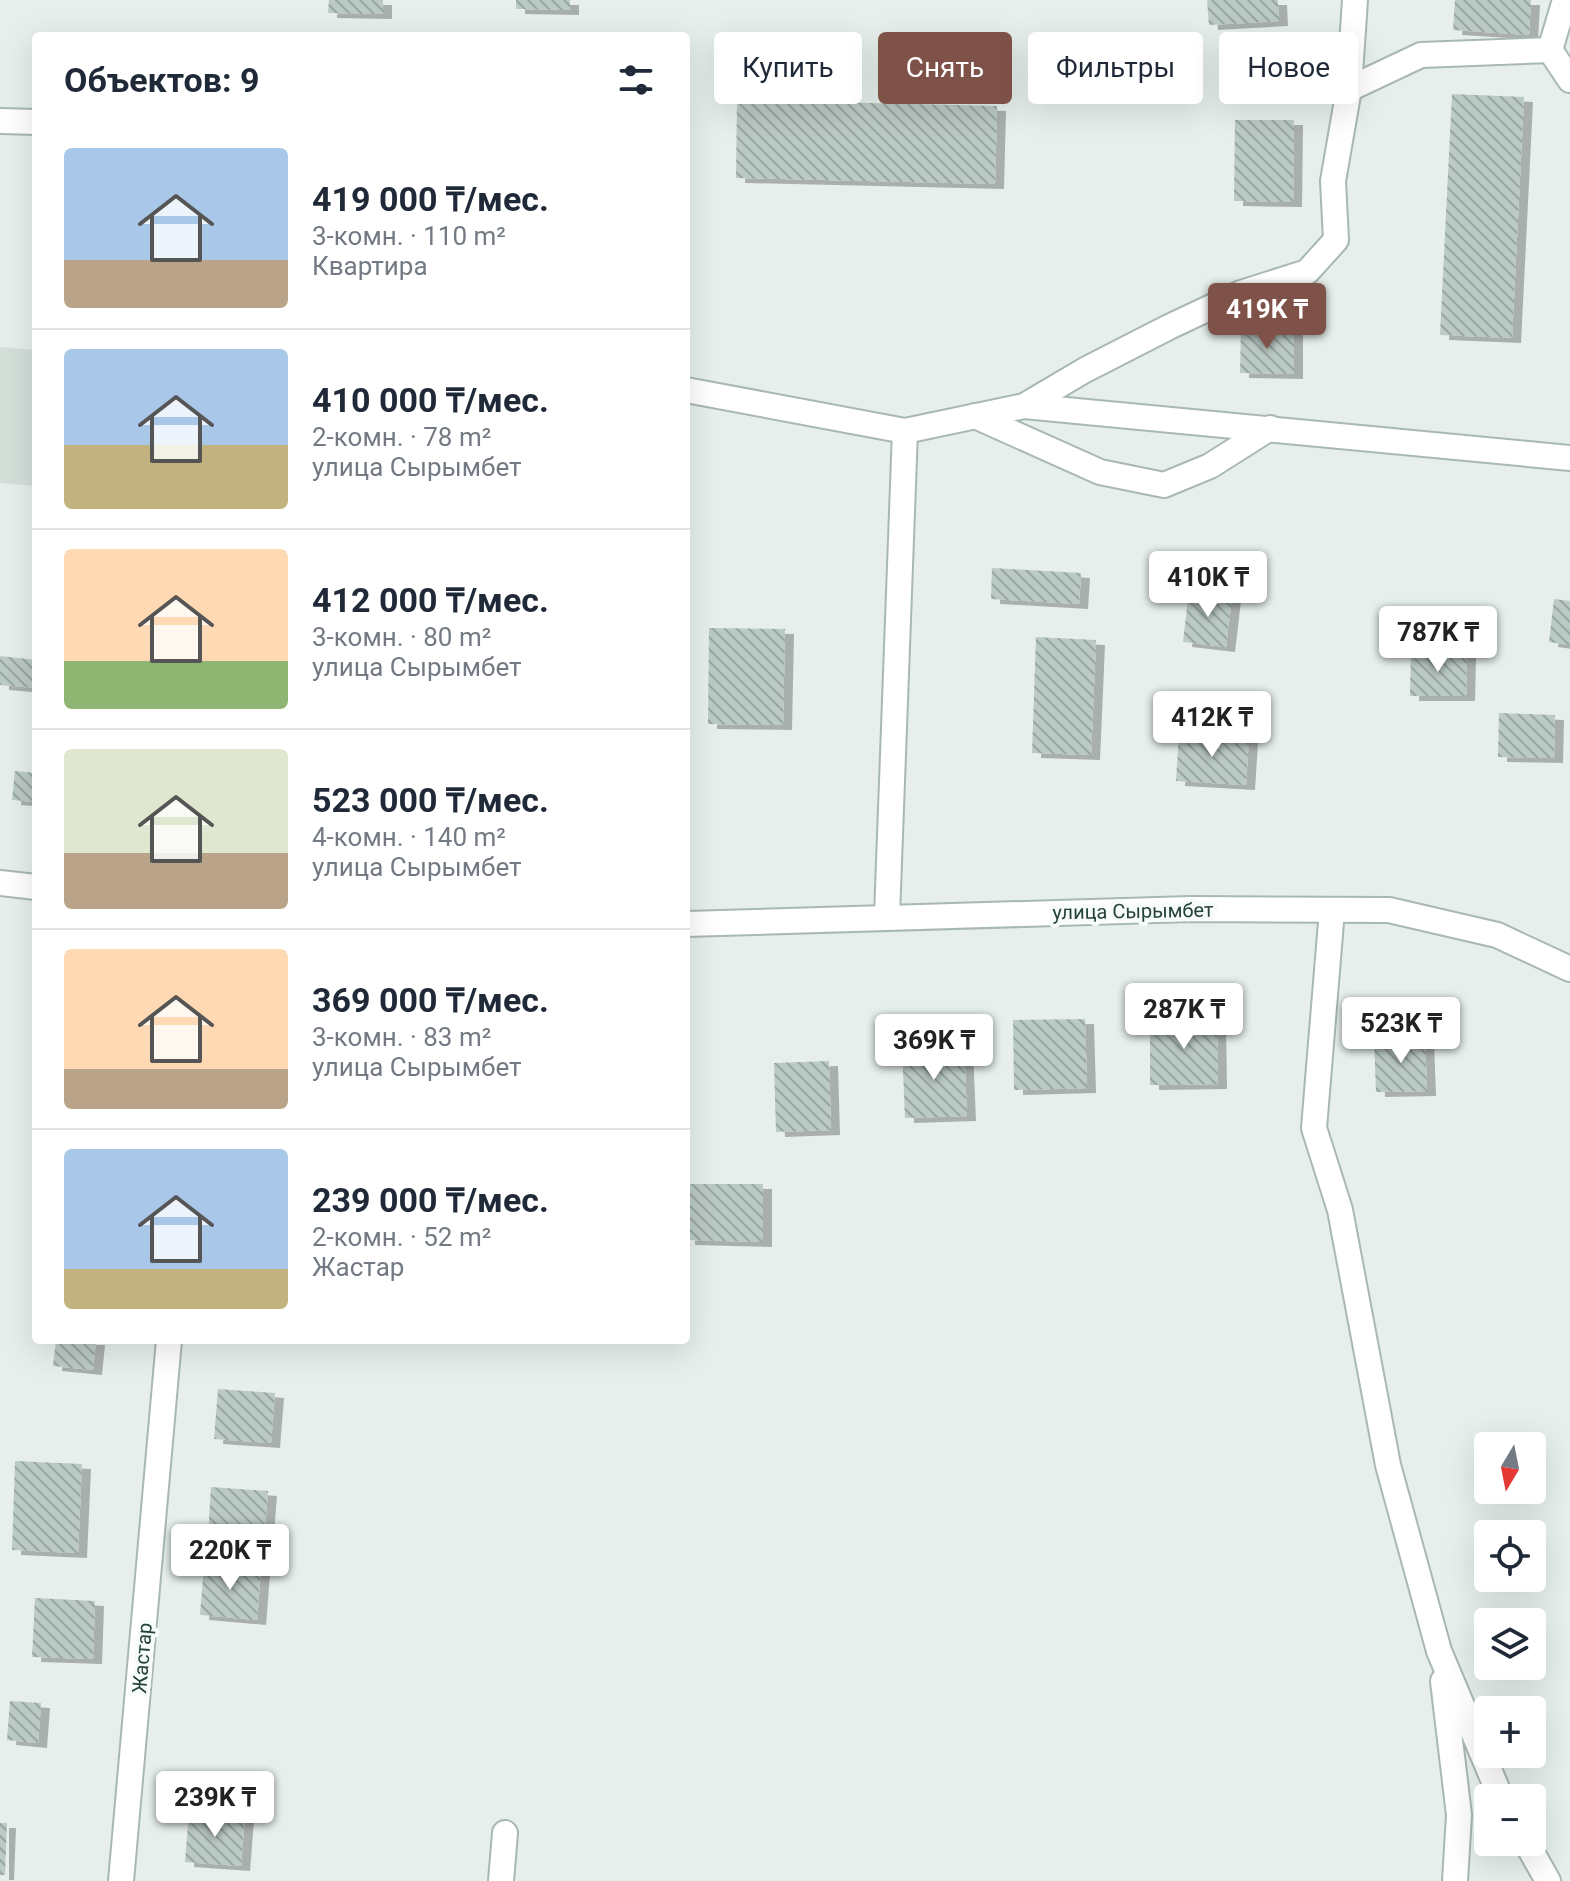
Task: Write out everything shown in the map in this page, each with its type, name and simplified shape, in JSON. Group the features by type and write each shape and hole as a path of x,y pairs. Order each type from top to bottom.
{"street":[{"path":"1353,32 1355,0"},
{"path":"1550,50 1565,0"},
{"path":"1358,85 1421,55 1550,50"},
{"path":"1550,50 1570,80"},
{"path":"1024,406 1085,370 1169,327 1241,293 1307,272 1336,240 1333,181 1346,104"},
{"path":"0,121 32,122"},
{"path":"690,391 905,431 1024,406 1570,458"},
{"path":"975,416 1100,472 1164,485 1210,466 1270,428"},
{"path":"887,916 905,431"},
{"path":"0,883 32,887"},
{"name":"улица Сырымбет","path":"690,924 1190,909 1389,910 1497,935 1570,969"},
{"path":"1332,910 1314,1128 1340,1210 1388,1465 1439,1651 1495,1784"},
{"name":"Жастар","path":"121,1881 169,1344"},
{"path":"1439,1651 1459,1815 1455,1881"},
{"path":"501,1881 505,1833"},
{"path":"1534,1856 1548,1881"}],"shaded area":[{"path":"0,347 32,350 32,486 0,483"}],"building":[{"path":"329,0 383,0 383,14 328,13"},
{"path":"516,0 570,0 570,10 516,9"},
{"path":"1207,0 1278,0 1279,21 1209,25"},
{"path":"1455,0 1531,0 1529,35 1453,30"},
{"path":"1452,94 1524,97 1512,338 1440,335"},
{"path":"737,104 997,106 995,184 736,178"},
{"path":"1235,120 1294,120 1293,202 1234,201"},
{"path":"1241,328 1294,329 1294,374 1240,373"},
{"path":"992,568 1081,573 1079,604 991,599"},
{"path":"1189,591 1232,596 1226,647 1183,642"},
{"path":"1554,599 1570,601 1570,645 1549,642"},
{"path":"709,628 785,629 783,725 708,724"},
{"path":"1036,637 1096,640 1091,755 1032,753"},
{"path":"1411,652 1467,653 1466,696 1410,696"},
{"path":"0,656 32,660 32,688 0,685"},
{"path":"1499,713 1555,715 1554,758 1498,757"},
{"path":"1179,733 1249,737 1246,785 1176,781"},
{"path":"15,771 32,773 32,802 12,800"},
{"path":"1217,1017 1218,1084 1150,1085 1150,1018"},
{"path":"1085,1019 1087,1088 1014,1090 1013,1020"},
{"path":"1425,1037 1427,1091 1376,1092 1374,1039"},
{"path":"964,1045 967,1116 905,1118 902,1047"},
{"path":"829,1061 831,1130 776,1132 774,1063"},
{"path":"690,1184 763,1184 763,1242 690,1240"},
{"path":"56,1344 96,1344 93,1370 53,1366"},
{"path":"218,1389 275,1393 271,1443 214,1439"},
{"path":"15,1461 82,1464 78,1553 12,1550"},
{"path":"211,1487 268,1491 264,1541 208,1537"},
{"path":"204,1565 261,1570 257,1620 200,1615"},
{"path":"35,1598 95,1601 93,1659 32,1657"},
{"path":"10,1701 41,1703 38,1743 7,1740"},
{"path":"189,1812 245,1816 241,1866 185,1862"},
{"path":"0,1823 7,1823 5,1875 0,1875"}]}
